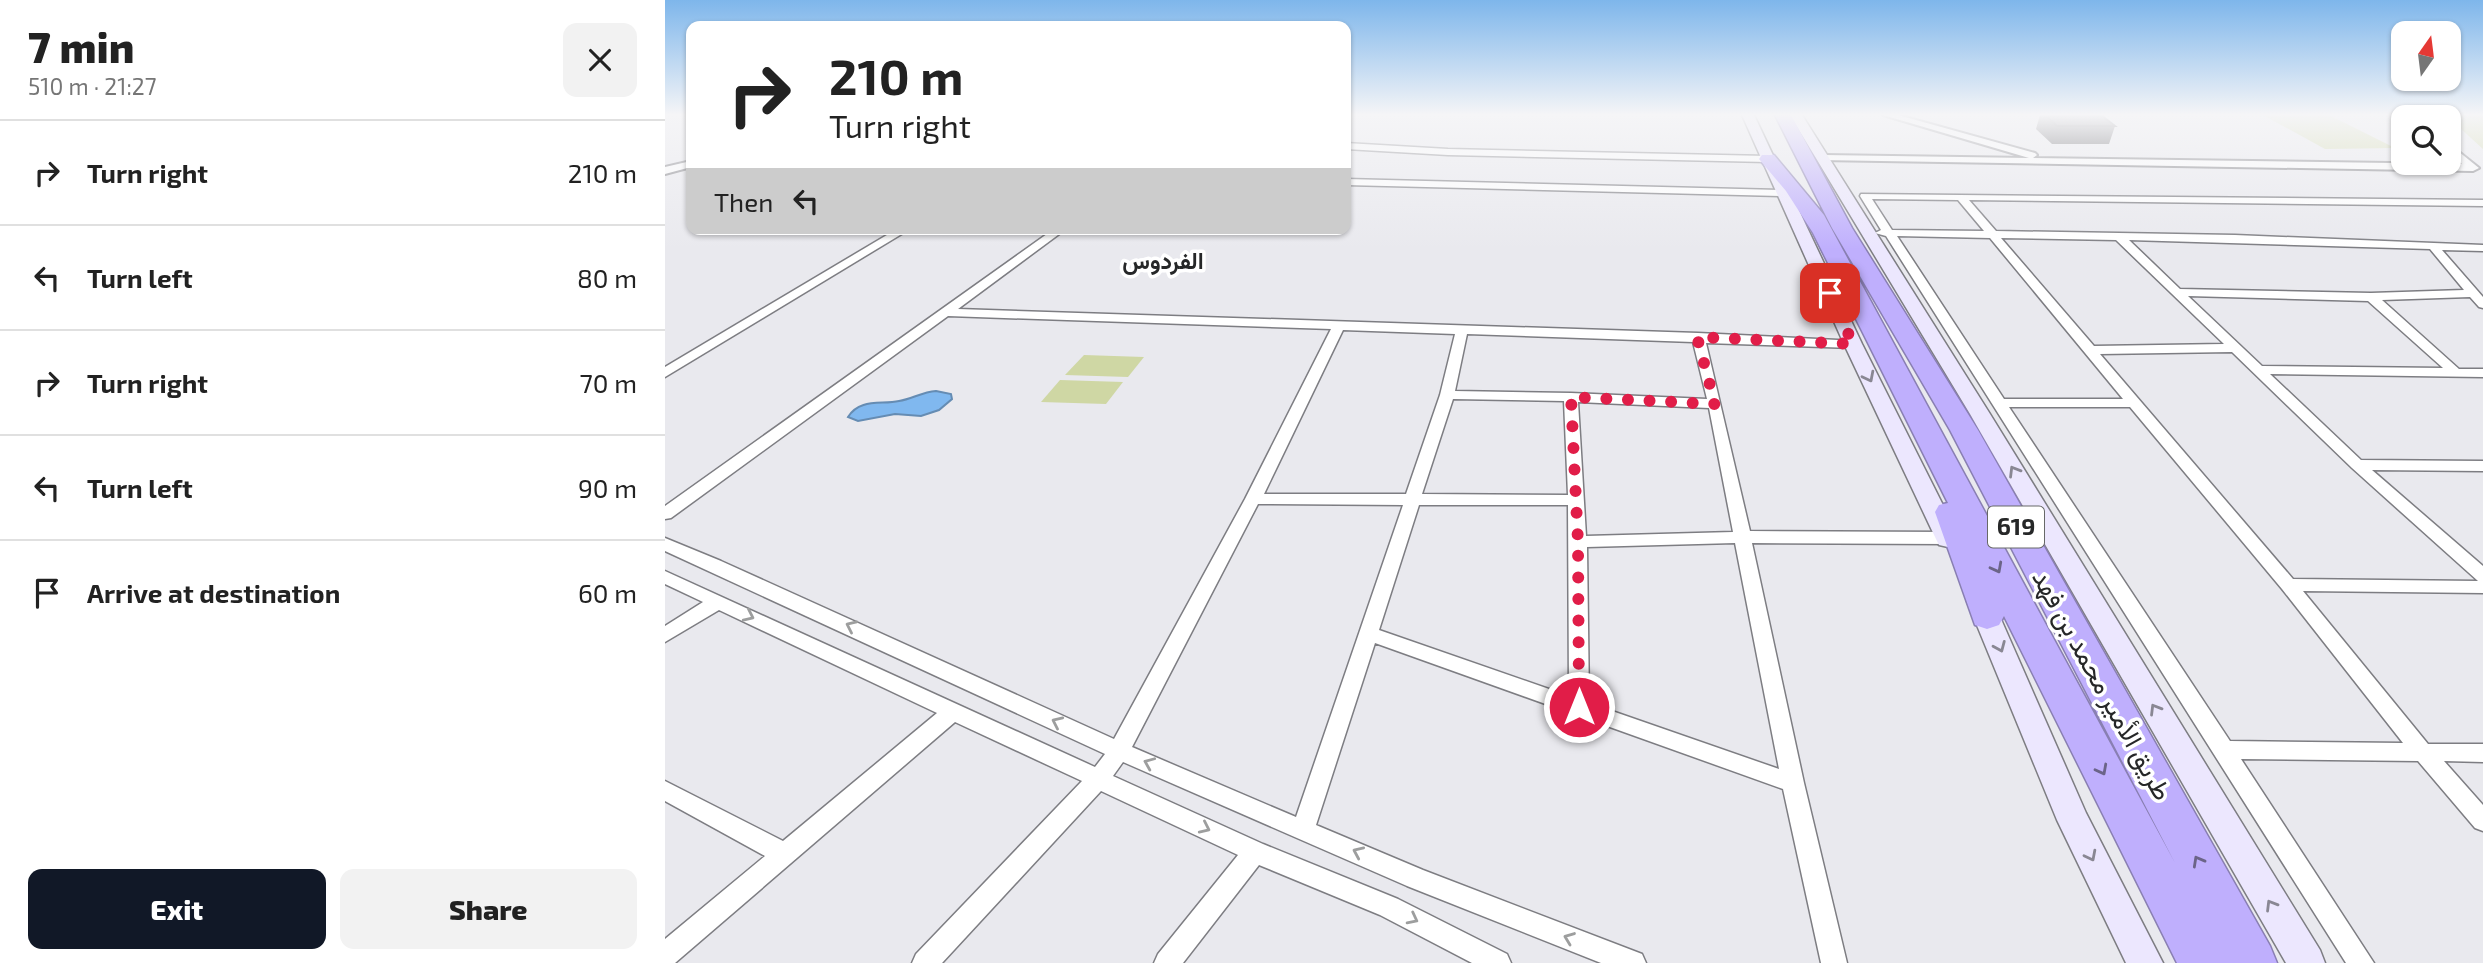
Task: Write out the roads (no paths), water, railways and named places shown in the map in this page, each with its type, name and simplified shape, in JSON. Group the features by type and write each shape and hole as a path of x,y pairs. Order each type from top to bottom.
{"highway":[{"path":"1769,160 1793,188 1820,229"},
{"name":"طريق الأمير محمد بن فهد","path":"1789,160 1820,229 1885,353 2222,952"},
{"name":"طريق الأمير محمد بن فهد","path":"1812,160 1842,228 1963,430 2222,952"},
{"path":"1897,277 1963,430"},
{"path":"1885,353 1953,518 1987,616"}],"main road":[{"path":"1768,160 1853,344 1987,616 2073,820 2145,963"},
{"path":"1826,161 1879,233 1897,277 2307,963"}],"street":[{"path":"2044,160 2062,165"},
{"path":"1826,161 2480,169"},
{"path":"665,171 686,165"},
{"path":"1351,182 1784,193"},
{"path":"2361,963 2001,403 1879,233 1865,196 2483,203"},
{"path":"1961,197 1997,236 2288,585 2422,751 2483,821"},
{"path":"1879,233 2483,248"},
{"path":"665,373 895,235"},
{"path":"665,514 1053,235"},
{"path":"2120,237 2357,465 2483,576"},
{"path":"2433,246 2483,304"},
{"path":"2177,292 2371,297 2473,293"},
{"path":"2371,297 2454,371"},
{"path":"945,312 1853,344"},
{"path":"925,963 1099,778 1119,751 1253,499 1339,327"},
{"path":"1304,828 1447,395 1462,329"},
{"path":"1697,337 1715,404 1793,783 1834,963"},
{"path":"2090,350 2235,348"},
{"path":"2259,370 2483,373"},
{"path":"1447,395 1571,397 1715,404"},
{"path":"1571,397 1578,542 1579,707"},
{"path":"2001,403 2134,402"},
{"path":"2357,465 2483,466"},
{"path":"1253,499 1574,500"},
{"path":"1578,542 1743,537 1948,538"},
{"path":"665,544 728,570 1119,751 1304,828 1415,878 1633,963"},
{"path":"665,577 1255,852 1389,907 1498,963"},
{"path":"2288,585 2483,587"},
{"path":"665,635 719,601"},
{"path":"1368,633 1793,783"},
{"path":"665,955 954,711"},
{"path":"2225,750 2483,753"},
{"path":"665,790 784,854"},
{"path":"1167,963 1255,852"}],"water":[{"path":"936,391 951,394 952,399 939,410 921,416 895,414 858,421 848,417 859,407 871,403 899,401"}],"district":[{"name":"الفردوس","path":"1163,261"}]}
